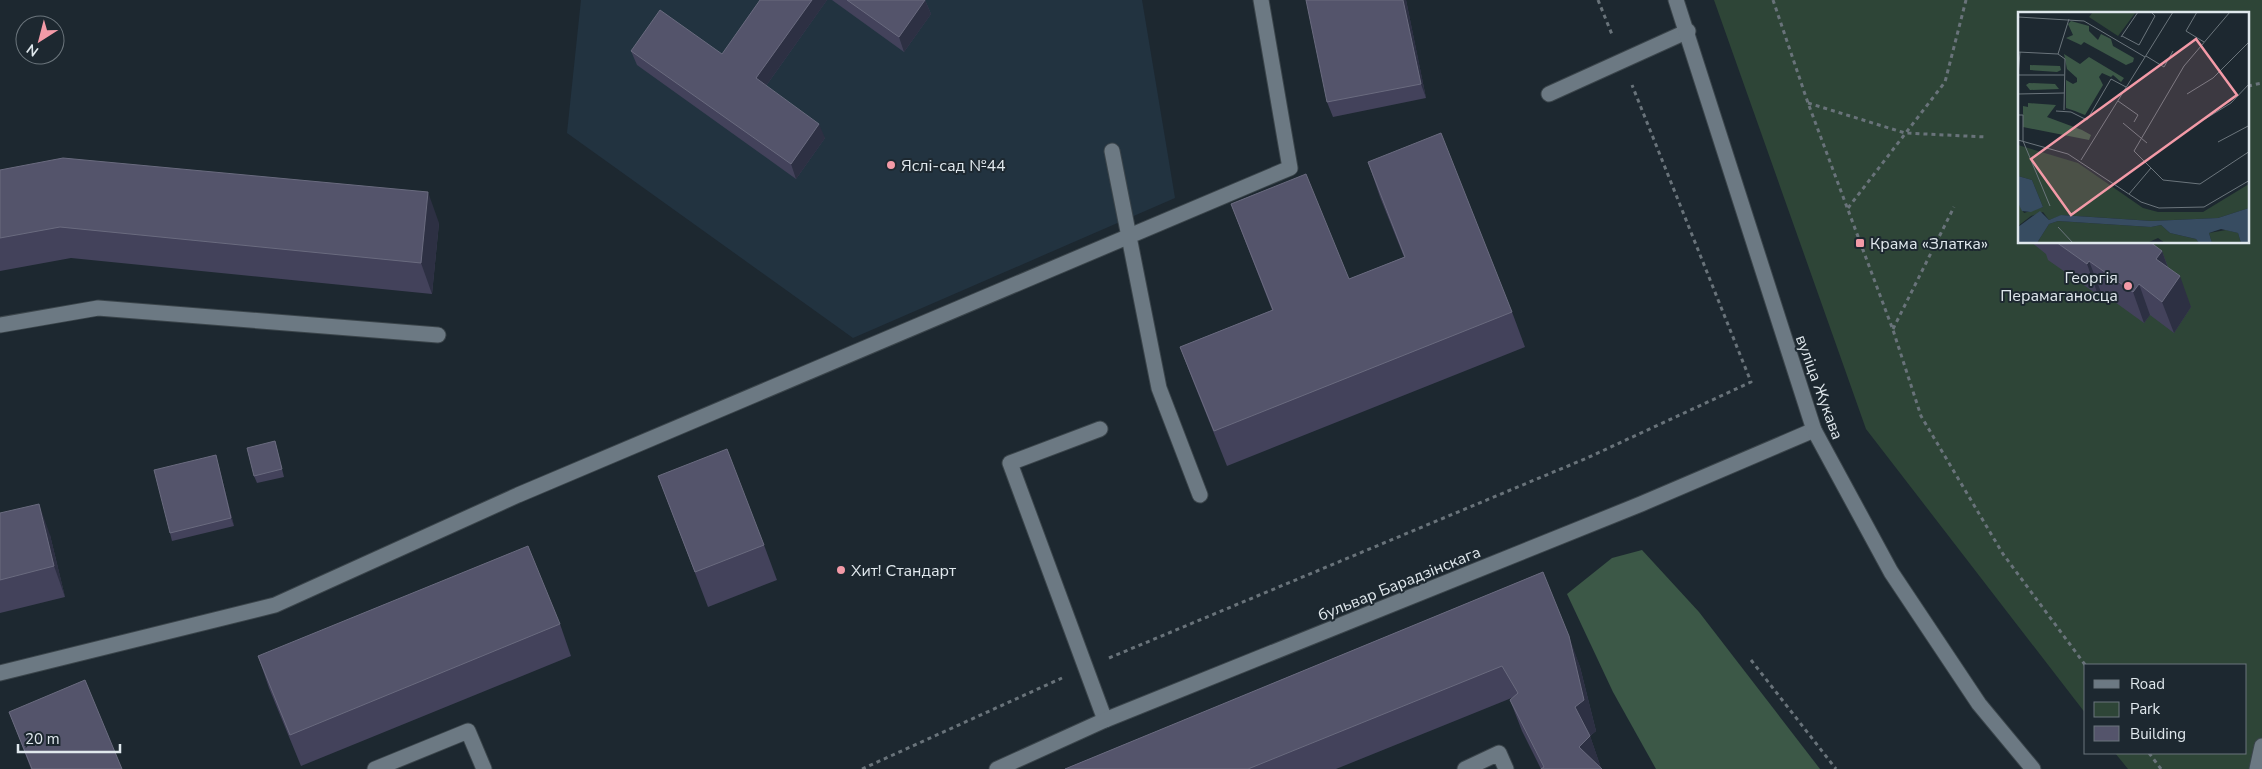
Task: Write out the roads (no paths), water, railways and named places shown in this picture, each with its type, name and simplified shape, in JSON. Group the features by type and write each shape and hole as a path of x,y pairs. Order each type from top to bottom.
{"street":[{"path":"0,673 275,605 518,495 1290,168 1261,0"},
{"name":"вуліца Жукава","path":"1676,0 1688,31 1814,430 1891,572 1979,704 2033,769"},
{"path":"1549,94 1688,31"},
{"path":"1112,151 1159,388 1200,495"},
{"path":"0,325 98,308 438,335"},
{"path":"1100,429 1010,463 1105,720"},
{"name":"бульвар Барадзінскага","path":"997,769 1105,720 1641,504 1814,430"},
{"path":"375,769 468,731 484,769"},
{"path":"2257,769 2262,746"},
{"path":"1464,769 1500,753 1506,769"}],"place":[{"name":"Яслі-сад №44","path":"891,165"},
{"name":"Крама «Златка»","path":"1860,243"},
{"name":"Георгія Перамаганосца","path":"2128,286"},
{"name":"Хит! Стандарт","path":"841,570"}]}
